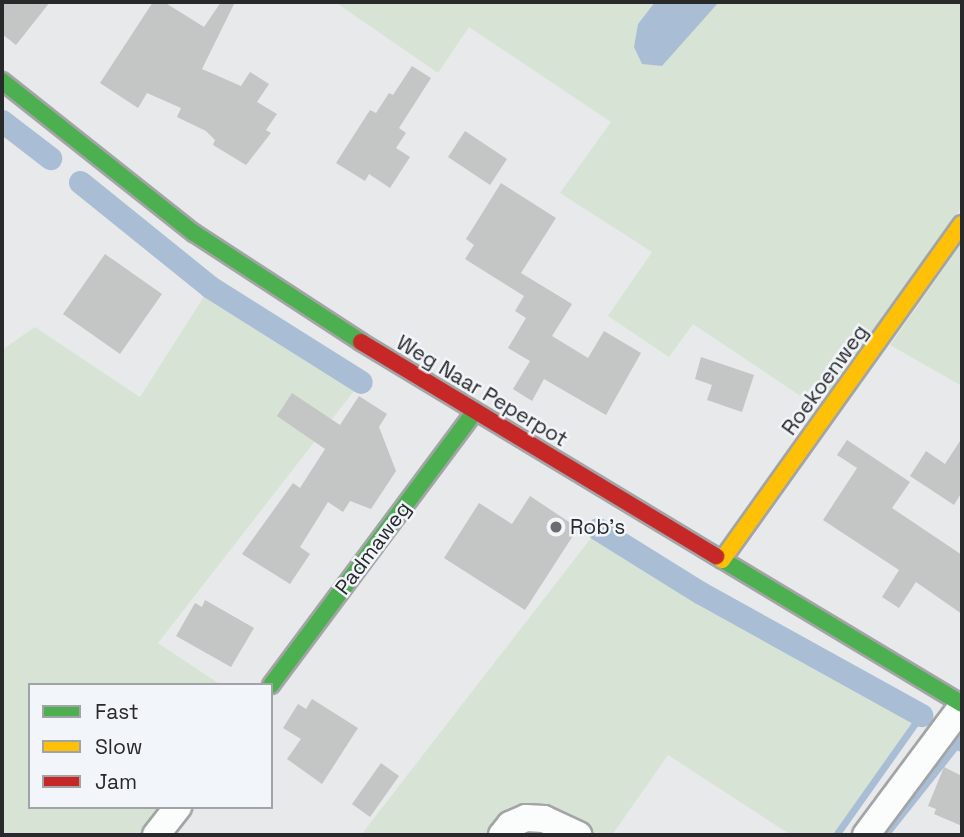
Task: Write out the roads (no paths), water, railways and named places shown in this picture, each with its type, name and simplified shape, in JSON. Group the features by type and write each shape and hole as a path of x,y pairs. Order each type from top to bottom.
{"street":[{"name":"Weg Naar Peperpot","path":"2,81 194,233 278,292 962,705"},
{"name":"Roekoenweg","path":"722,560 962,224"},
{"name":"Padmaweg","path":"272,683 475,411"},
{"path":"866,835 962,705"},
{"path":"156,835 176,809"},
{"path":"502,835 510,825 526,818 544,819 578,835"}],"water":[{"path":"655,2 719,2 662,66 642,64 634,47 638,24"}],"waterway":[{"path":"2,121 50,158"},
{"path":"80,182 210,287 361,382"},
{"path":"598,529 701,593 921,715"},
{"path":"836,835 921,715"},
{"path":"885,835 961,739"}],"place":[{"name":"Rob's","path":"556,527"}]}
